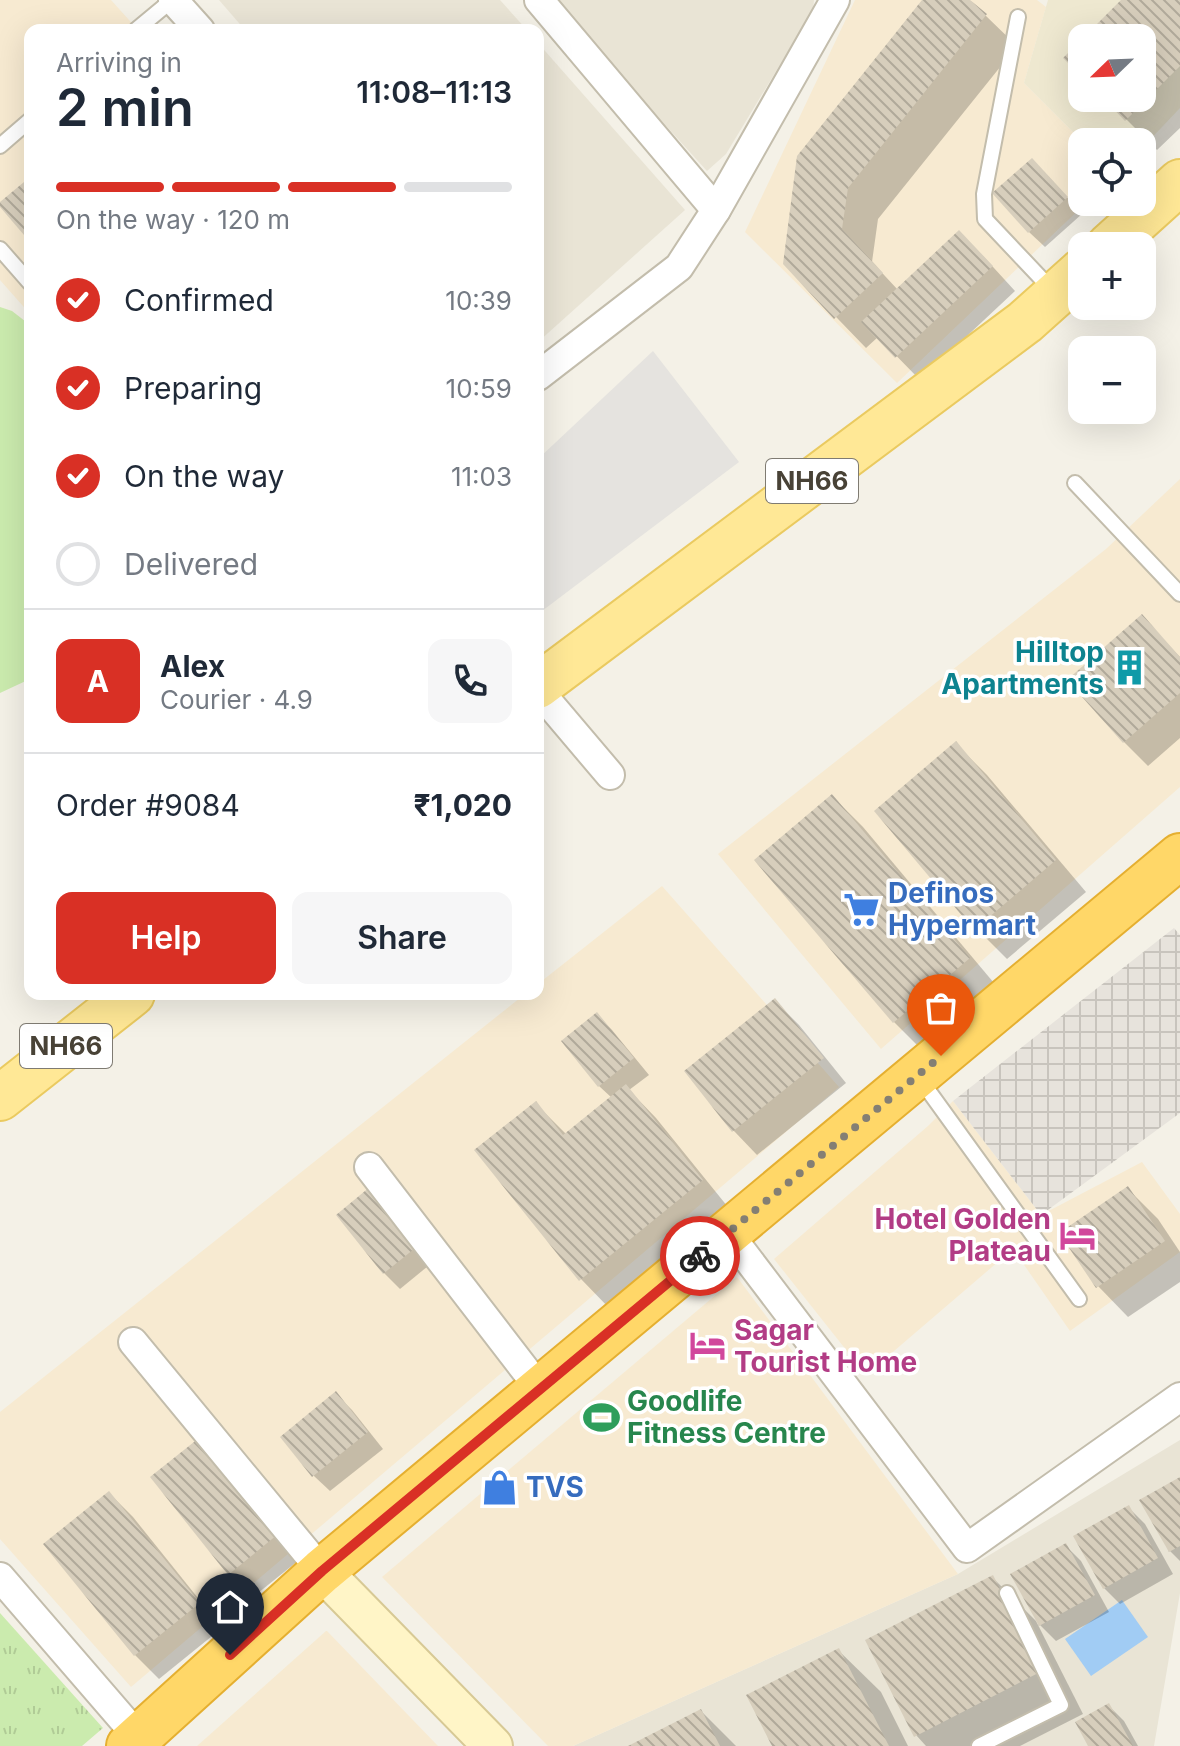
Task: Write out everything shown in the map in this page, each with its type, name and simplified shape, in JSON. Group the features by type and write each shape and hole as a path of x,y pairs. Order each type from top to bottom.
{"highway":[{"path":"134,1742 322,1571 1180,856"}],"main road":[{"path":"1125,232 1180,182"},
{"name":"NH66","path":"544,683 1025,322 1068,283"},
{"name":"NH66","path":"0,1098 124,1000"}],"street":[{"path":"172,0 194,24"},
{"path":"539,0 716,210"},
{"path":"544,371 679,267 716,210 835,0"},
{"path":"544,695 610,775"},
{"path":"369,1167 540,1389"},
{"path":"728,1233 967,1548 1180,1397"},
{"path":"133,1342 322,1571 493,1746"},
{"path":"0,1577 134,1742"}],"lane":[{"path":"143,24 172,0"},
{"path":"1018,17 984,194 985,219 1068,281"},
{"path":"0,146 24,125"},
{"path":"0,249 24,276"},
{"path":"1075,483 1180,594"},
{"path":"917,1076 1079,1299"},
{"path":"979,1746 1061,1705 1007,1593"}],"shaded area":[{"path":"0,0 111,0 133,24 24,24 24,307 0,280"},
{"path":"219,0 500,0 522,24 240,24"},
{"path":"552,0 814,0 813,10 726,154 707,171"},
{"path":"855,0 1037,0 1046,7 1024,83 1069,128 1068,216 1072,216 897,383 745,232"},
{"path":"1048,0 1180,0 1180,108 1156,133 1156,128 1069,128 1024,83"},
{"path":"544,50 685,210 544,337"},
{"path":"653,351 739,462 544,609 544,453"},
{"path":"1180,479 1180,787 881,1049 718,854 1106,549"},
{"path":"662,886 839,1087 131,1687 0,1539 0,1412 517,1000 544,1000 544,979"},
{"path":"1174,928 1180,935 1180,1113 1041,1215 953,1101"},
{"path":"953,1101 1041,1215 1142,1162 1180,1214 1180,1252 1070,1331 1013,1249 866,1375 774,1259"},
{"path":"737,1277 958,1574 573,1746 548,1746 382,1577"},
{"path":"1180,1440 1180,1593 1154,1746 573,1746 958,1574"},
{"path":"326,1631 438,1746 197,1746"}],"green space":[{"path":"0,307 24,320 24,682 0,693"},
{"path":"0,1613 103,1728 82,1746 0,1746"}],"water":[{"path":"1122,1600 1148,1637 1091,1676 1065,1639"}],"building":[{"path":"922,0 970,0 987,14 848,188 842,229 883,273 834,319 783,264 797,156"},
{"path":"1121,0 1180,0 1180,66 1156,90 1156,24 1097,24"},
{"path":"1116,112 1134,112 1125,121"},
{"path":"1032,158 1068,197 1028,233 992,193"},
{"path":"24,182 24,235 0,207 0,202"},
{"path":"959,230 993,266 895,358 861,322"},
{"name":"Hilltop Apartments","path":"1142,614 1180,657 1180,693 1123,743 1067,680"},
{"path":"956,741 1056,860 974,930 874,811"},
{"name":"Definos Hypermart","path":"832,794 970,958 893,1023 754,860"},
{"path":"775,998 824,1058 732,1132 684,1071"},
{"path":"597,1012 634,1058 598,1087 561,1041"},
{"path":"626,1084 703,1180 579,1281 474,1150 536,1101 563,1135"},
{"path":"371,1186 419,1245 383,1274 336,1215"},
{"path":"1128,1186 1165,1241 1096,1288 1059,1233"},
{"path":"336,1391 368,1432 312,1477 280,1437"},
{"path":"199,1438 277,1535 228,1575 150,1477"},
{"path":"1180,1477 1180,1546 1169,1552 1139,1500"},
{"path":"109,1491 200,1603 134,1656 43,1544"},
{"path":"1129,1505 1158,1558 1103,1589 1073,1536"},
{"path":"1066,1543 1095,1595 1039,1626 1010,1574"},
{"path":"993,1575 1042,1671 914,1737 865,1640"},
{"path":"839,1648 889,1746 772,1746 746,1695"},
{"path":"1109,1703 1133,1746 1088,1746 1075,1722"},
{"path":"701,1709 720,1746 628,1746"}],"way so far":[{"path":"700,1256 941,1056"}],"place":[{"name":"Hilltop Apartments","path":"1130,668"},
{"name":"Definos Hypermart","path":"862,909"},
{"name":"Hotel Golden Plateau","path":"1077,1235"},
{"name":"Sagar Tourist Home","path":"708,1346"},
{"name":"Goodlife Fitness Centre","path":"601,1417"},
{"name":"TVS","path":"500,1487"}],"route":[{"path":"230,1655 322,1571 700,1256"}]}
